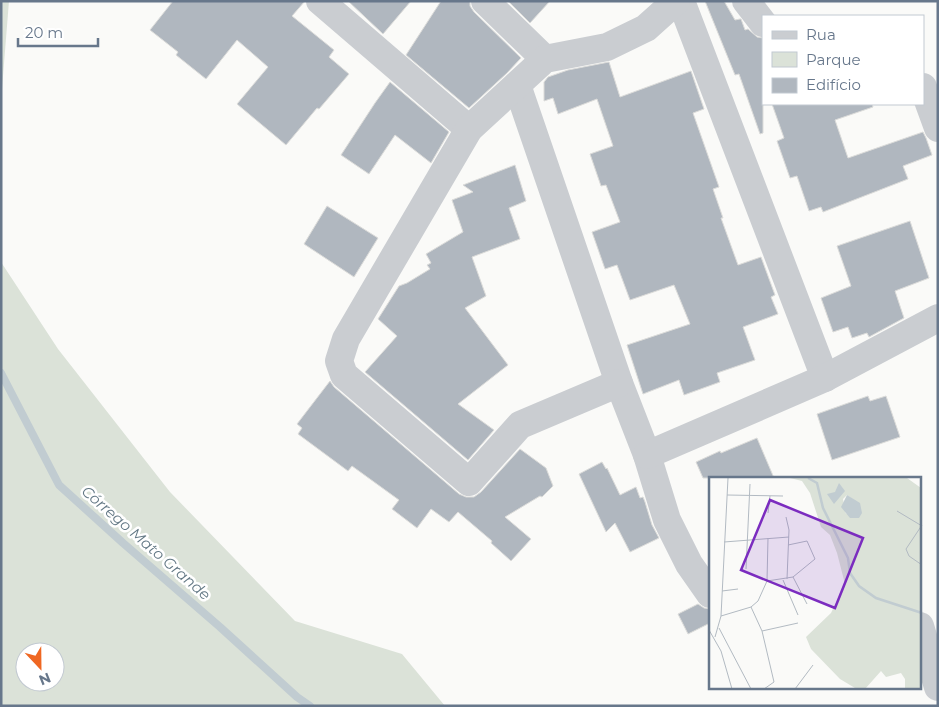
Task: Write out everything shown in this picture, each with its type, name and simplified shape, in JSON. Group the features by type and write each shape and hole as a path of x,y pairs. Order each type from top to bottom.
{"street":[{"path":"320,1 469,129"},
{"path":"485,1 545,59"},
{"path":"619,383 520,426 469,482 344,375 339,361 346,339 469,129 545,59 607,47 646,28 676,1"},
{"path":"681,1 825,378"},
{"path":"746,1 762,22"},
{"path":"517,85 619,383 647,454 667,520 689,564 709,593"},
{"path":"924,90 938,128"},
{"path":"647,454 825,378 938,318"},
{"path":"922,633 938,686"}],"green space":[{"path":"1,1 9,1 1,101"},
{"path":"1,262 58,349 170,492 295,621 402,654 445,706 1,706"}],"building":[{"path":"173,1 305,1 292,16 334,50 329,57 349,74 286,145 237,104 268,67 237,40 206,79 176,55 178,52 150,30"},
{"path":"348,1 411,1 383,34"},
{"path":"441,1 470,1 470,6 474,12 521,58 469,108 406,55"},
{"path":"508,1 550,1 530,23"},
{"path":"705,1 724,1 735,20 741,19 745,30 748,29 757,37 762,38 763,133 760,134 739,74 735,75"},
{"path":"609,62 620,97 691,71 704,109 693,113 719,187 713,189 738,265 761,257 775,295 771,297 778,314 743,327 755,360 717,373 720,382 684,395 679,380 643,394 627,345 690,324 674,285 630,300 617,265 605,269 592,232 620,222 606,185 601,186 590,154 613,146 597,99 558,114 553,98 544,101 544,82 548,77 568,70"},
{"path":"390,82 449,132 431,163 395,135 369,174 341,155"},
{"path":"772,105 872,105 873,107 835,120 848,158 923,132 932,155 903,166 908,179 823,212 821,207 809,211 797,176 790,178 777,141 784,138"},
{"path":"515,165 526,201 509,208 520,239 472,257 486,296 465,308 508,365 458,404 494,430 468,460 365,372 397,336 378,319 399,286 430,269 427,265 431,263 426,254 463,232 452,200 473,192 463,185"},
{"path":"327,206 378,238 354,277 304,244"},
{"path":"910,221 929,278 895,291 904,318 869,337 867,333 852,338 848,327 833,332 821,298 851,286 837,246"},
{"path":"330,381 334,387 459,494 466,497 474,497 481,492 520,449 546,468 553,486 542,497 540,496 505,517 531,539 511,561 491,543 492,541 458,512 449,522 431,509 417,528 392,509 399,500 352,466 348,471 298,434 302,428 297,424"},
{"path":"868,396 870,401 886,396 900,437 832,460 817,414"},
{"path":"757,438 774,477 703,478 696,462 720,451 721,453"},
{"path":"602,462 607,468 620,495 636,487 640,498 643,497 652,525 659,538 630,552 615,523 606,532 579,474"},
{"path":"698,604 709,609 709,624 688,634 678,614"}],"waterway":[{"name":"Córrego Mato Grande","path":"1,373 59,485 297,697 310,706"}]}
